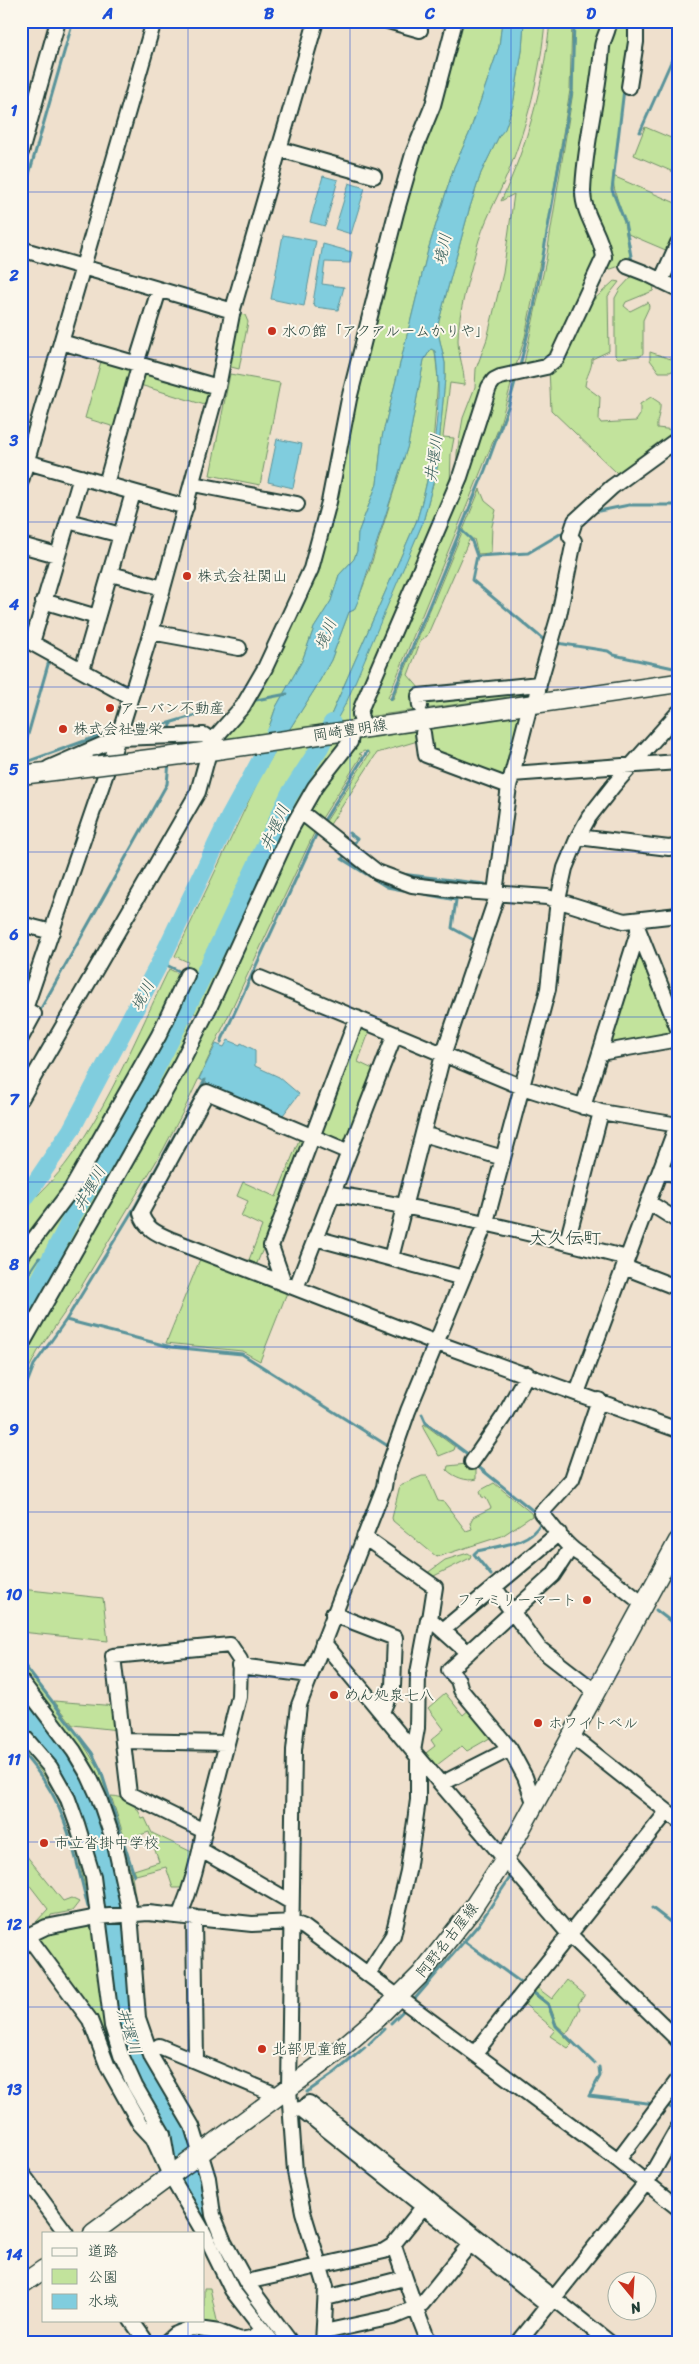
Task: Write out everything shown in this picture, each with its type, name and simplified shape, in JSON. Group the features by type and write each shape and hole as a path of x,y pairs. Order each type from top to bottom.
{"main road":[{"name":"岡崎豊明線","path":"29,774 188,754 211,748 355,730 678,683"},
{"name":"阿野名古屋線","path":"94,2232 284,2093 342,2048 399,1996 455,1933 504,1860 678,1541"},
{"path":"21,2285 42,2270"}],"street":[{"path":"21,152 58,21"},
{"path":"21,481 154,21"},
{"path":"21,1038 52,932 118,738 151,632 218,388 233,311 316,21"},
{"path":"388,21 420,30"},
{"path":"446,21 443,48 448,56"},
{"path":"21,1099 198,792 211,748 243,706 265,668 311,569 326,517 349,399 396,214 413,154 433,104 448,56 455,21"},
{"path":"21,1346 180,1065 301,812 315,787 350,742 362,706 460,477 489,387 494,380 546,366 557,358 604,257 603,248 587,212 583,191 600,77 602,44 609,29 609,21"},
{"path":"629,87 636,42 636,21"},
{"path":"279,149 374,176"},
{"path":"661,281 678,243"},
{"path":"21,249 233,311"},
{"path":"627,266 678,289"},
{"path":"106,484 159,290"},
{"path":"61,342 218,388"},
{"path":"391,1258 443,1055 496,893 511,780 528,713 559,615 574,541 570,536 575,521 612,487 678,439"},
{"path":"26,462 186,507"},
{"path":"81,477 44,601 27,640 130,697"},
{"path":"193,484 297,504"},
{"path":"82,670 133,493"},
{"path":"68,521 121,535"},
{"path":"21,545 57,555"},
{"path":"110,574 163,588"},
{"path":"44,601 97,617"},
{"path":"151,632 239,648"},
{"path":"420,706 419,696 538,684"},
{"path":"284,2093 292,1922 296,1727 299,1705 384,1487 386,1474 408,1411 486,1222 548,989 558,900 565,868 578,837 604,798 678,714"},
{"path":"423,733 426,755 511,780 634,765 678,762"},
{"path":"29,774 118,738 204,735 211,748"},
{"path":"301,812 358,858 383,874 423,887 558,900 637,926 678,915"},
{"path":"578,837 669,848 678,846"},
{"path":"21,924 52,932"},
{"path":"637,926 678,1028"},
{"path":"583,1107 637,926"},
{"path":"21,1256 71,1190 159,1034 187,975"},
{"path":"260,978 522,1087 601,1112 677,1125 577,1393"},
{"path":"290,1285 271,1246 358,1018"},
{"path":"290,1285 315,1238 395,1034"},
{"path":"600,1053 678,1039"},
{"path":"21,1087 38,1071"},
{"path":"349,1152 207,1092 141,1213 143,1221 157,1234 437,1343 678,1430"},
{"path":"567,1242 601,1112"},
{"path":"423,1134 503,1158"},
{"path":"660,1171 678,1175"},
{"path":"333,1194 405,1204 567,1242 626,1262 678,1288"},
{"path":"648,1202 678,1221"},
{"path":"315,1238 464,1278"},
{"path":"472,1462 504,1416 527,1374"},
{"path":"599,1400 572,1479 541,1513 570,1549 581,1555 643,1604"},
{"path":"443,1630 559,1533"},
{"path":"364,1537 435,1587 418,1673 415,1754 418,1800 408,1872 393,1935 368,1974"},
{"path":"535,1805 525,1777 510,1749 461,1690 458,1680 448,1670 553,1575 570,1549"},
{"path":"494,1587 539,1648 596,1692"},
{"path":"333,1614 395,1638 392,1686 382,1712"},
{"path":"430,1619 468,1653"},
{"path":"323,1642 504,1860 569,1934 678,2040"},
{"path":"180,1915 190,1891 239,1697 240,1660 230,1645 113,1656 129,1794 204,1831"},
{"path":"239,1666 310,1675"},
{"path":"21,1681 74,1751 90,1776 115,1845 129,1914 138,2018 152,2058 192,2126 208,2178 213,2215 224,2242 246,2282 291,2343"},
{"path":"21,1733 50,1767 68,1799 94,1877 112,2026 125,2063 163,2134 172,2174"},
{"path":"475,2053 569,1934 672,1816 572,1738"},
{"path":"122,1740 226,1743"},
{"path":"441,1784 510,1749"},
{"path":"201,1850 292,1902"},
{"path":"203,2232 154,2138 140,2124 108,2067 90,2020 24,1937 46,1927 98,1917 129,1914 180,1915 252,1924 292,1922 304,1927 399,1996 618,2160 678,2208"},
{"path":"194,1917 196,2061"},
{"path":"158,2046 284,2093 296,2111 470,2244 610,2343"},
{"path":"618,2160 678,2080"},
{"path":"296,2111 309,2103 550,2301"},
{"path":"296,2111 297,2182 303,2212 326,2287 323,2337 393,2318 422,2304 470,2244"},
{"path":"518,2343 645,2183 678,2128"},
{"path":"21,2172 65,2232"},
{"path":"246,2282 384,2250 392,2246 423,2207"},
{"path":"205,2235 232,2290 273,2343"},
{"path":"392,2246 395,2249 427,2342"},
{"path":"326,2298 404,2278"},
{"path":"132,2322 147,2343"},
{"path":"165,2343 174,2335 191,2328 219,2332 240,2340 251,2338 264,2331"}],"green space":[{"path":"458,21 502,21 499,47 469,134 454,167 428,250 382,437 377,484 358,533 357,551 354,559 339,575 331,601 314,628 302,661 276,707 267,733 219,740 303,593 387,262"},
{"path":"524,21 545,21 537,79 521,136 508,173 479,240 467,283 458,329 464,385 450,383 443,437 454,438 451,454 450,487 356,720 335,723 423,522 437,468 445,378 445,363 437,328 481,173 499,136 505,128 513,105 522,51"},
{"path":"550,21 572,21 570,90 543,258 540,262 525,337 515,369 489,376 457,477 457,453 463,418 475,387 476,369 487,339 503,273 514,194 501,201 519,158 533,113 544,67"},
{"path":"574,21 600,21 599,43 580,188 601,253 550,361 523,368 546,260 573,92"},
{"path":"612,21 630,21 630,44 613,176 678,204 678,228 668,251 628,234 613,180 612,191 624,222 631,262 611,269 603,268 585,189"},
{"path":"645,127 678,141 678,174 634,155"},
{"path":"632,276 636,276 654,287 653,291 626,302 624,306 630,311 648,302 649,307 643,320 643,353 641,356 618,358 615,355 615,298 620,289"},
{"path":"614,281 619,282 608,296 609,351 592,359 585,386 600,397 599,420 601,423 636,421 640,415 640,404 651,397 660,403 657,428 675,430 676,433 624,472 617,473 551,410 549,369 588,305"},
{"path":"237,313 245,315 248,322 239,369 227,366"},
{"path":"431,349 435,351 438,379 432,457 417,520 327,724 289,730 331,660 349,612 354,610 369,571 408,445 424,360"},
{"path":"650,352 677,361 678,368 670,372 659,372 650,360"},
{"path":"102,358 135,368 118,428 85,418"},
{"path":"141,372 209,389 212,394 208,406 137,384"},
{"path":"230,374 280,383 260,485 210,475"},
{"path":"513,378 499,427 388,698 393,699 480,489 485,501 496,510 492,526 491,553 478,554 474,539 469,540 427,636 421,640 408,675 420,689 422,699 528,690 530,694 366,717 366,702 492,387"},
{"path":"521,715 506,779 429,751 421,740 377,753 327,829 323,826 370,753 364,751 359,754 362,755 319,823 309,816 310,807 354,739"},
{"path":"348,740 333,757 223,975 21,1343 21,1326 60,1248 182,1030 185,1031 189,1021 194,1023 198,1015 194,1013 197,1003 194,1001 285,809 319,758 326,744"},
{"path":"317,744 282,799 189,998 179,1005 184,971 188,962 175,956 261,775 276,750"},
{"path":"305,820 316,829 184,1110 163,1150 72,1302 38,1351 28,1370 21,1393 21,1351 83,1240 295,829"},
{"path":"635,954 642,954 675,1031 672,1035 614,1045 609,1040"},
{"path":"169,969 183,976 78,1172 21,1252 21,1212 59,1172 85,1136 111,1090"},
{"path":"175,1013 173,1026 175,1027 92,1177 69,1213 21,1305 21,1261"},
{"path":"359,1027 371,1027 358,1062 377,1071 347,1147 315,1136"},
{"path":"301,1135 309,1138 255,1268 247,1265 262,1226 241,1216 248,1201 237,1196 243,1182 276,1197"},
{"path":"200,1259 288,1290 260,1361 242,1351 166,1343"},
{"path":"424,1424 455,1447 454,1450 439,1456 423,1428"},
{"path":"467,1464 476,1469 476,1479 461,1478 447,1470 448,1466"},
{"path":"422,1476 427,1476 438,1501 444,1502 466,1531 472,1529 470,1523 473,1517 491,1508 486,1498 482,1497 480,1492 494,1483 531,1513 532,1516 502,1536 437,1557 393,1521 392,1518 400,1485"},
{"path":"468,1553 471,1555 470,1558 432,1577 426,1574 445,1560"},
{"path":"21,1589 103,1598 108,1641 21,1632"},
{"path":"21,1663 79,1737 100,1771 132,1876 137,1909 134,1909 101,1796 21,1678"},
{"path":"21,1685 87,1776 123,1890 115,1891 90,1806 77,1776 65,1757 21,1700"},
{"path":"445,1693 463,1715 471,1708 495,1735 467,1751 462,1746 437,1765 430,1765 422,1756 435,1746 431,1740 444,1729 428,1708"},
{"path":"54,1701 116,1706 118,1730 73,1725"},
{"path":"21,1716 46,1743 74,1786 86,1815 106,1889 98,1894 79,1824 21,1730"},
{"path":"21,1737 46,1767 75,1824 94,1911 90,1911 77,1853 63,1810 45,1778 21,1748"},
{"path":"111,1796 116,1796 130,1802 142,1819 145,1818 152,1833 196,1854 188,1888 173,1888 166,1867 136,1875 134,1870 159,1862 149,1832 125,1840"},
{"path":"21,1849 63,1901 71,1898 79,1902 72,1911 51,1915 50,1919 41,1924 36,1922 48,1909 21,1874"},
{"path":"95,1922 110,2030 165,2154 35,1934"},
{"path":"120,1934 129,1934 132,1997 188,2128 180,2133 139,2057 144,2055 143,2053 138,2054 134,2042 120,1978"},
{"path":"567,1980 584,1996 578,2004 580,2008 569,2031 566,2033 557,2025 549,2003 532,1990 535,1986 552,1999"},
{"path":"531,1992 547,2005 556,2027 572,2044 568,2048 550,2036 555,2030 523,2003"},
{"path":"205,2288 210,2288 219,2330 180,2329 177,2326 182,2322 205,2322"}],"water":[{"path":"502,21 524,21 522,51 513,105 505,129 499,136 481,173 437,328 445,363 445,378 437,468 423,522 347,701 335,723 327,724 417,520 432,458 437,414 437,371 435,351 431,349 424,360 408,445 358,601 354,610 349,612 331,660 289,730 267,733 276,707 302,661 314,628 331,601 339,575 354,559 357,551 358,533 377,484 382,437 428,250 454,167 469,134 499,47"},
{"path":"323,176 338,180 325,226 310,222"},
{"path":"349,183 365,188 351,234 335,229"},
{"path":"283,235 316,241 304,306 271,299"},
{"path":"323,244 352,252 350,263 325,262 322,284 344,287 338,310 315,307 313,302"},
{"path":"277,439 302,444 293,488 268,482"},
{"path":"228,1040 240,1045 241,1043 255,1050 255,1066 279,1077 299,1094 280,1119 199,1079 216,1044 224,1047"}],"waterway":[{"path":"21,202 73,21"},
{"path":"519,370 534,307 572,90 574,21"},
{"path":"640,132 678,46"},
{"path":"624,89 612,190 625,222 632,262"},
{"path":"391,699 485,470 508,407 516,378"},
{"path":"594,512 629,505 678,505"},
{"path":"460,529 471,539 477,556 528,553 565,531"},
{"path":"477,556 472,580 544,640"},
{"path":"557,643 608,651 614,655 678,669"},
{"path":"21,759 49,661"},
{"path":"256,700 287,694"},
{"path":"142,731 206,712 209,708"},
{"name":"井堰川","path":"21,1316 73,1215 131,1118 217,948 289,795 320,747 332,723"},
{"path":"170,733 171,724"},
{"path":"21,764 115,730"},
{"name":"境川","path":"21,1204 71,1130 160,962 230,816 276,732"},
{"path":"325,819 367,752"},
{"path":"39,1012 167,784 169,762"},
{"path":"349,833 357,839 352,847"},
{"path":"221,1042 316,835"},
{"path":"346,854 342,859 387,887 456,900 452,928 472,939"},
{"path":"400,876 401,874 485,884"},
{"path":"160,962 179,971"},
{"path":"21,1399 34,1365 66,1320 136,1205 205,1080"},
{"path":"21,1285 39,1258 50,1260"},
{"path":"66,1320 171,1347 242,1354 388,1446 395,1428"},
{"path":"422,1414 426,1423 469,1455"},
{"path":"476,1465 532,1510"},
{"path":"491,1575 474,1554 477,1551 522,1540 530,1535 541,1522"},
{"path":"656,1610 678,1627"},
{"path":"21,1661 92,1753 101,1771 134,1875"},
{"name":"井堰川","path":"21,1709 71,1772 88,1809 111,1888 120,1998 124,2019 136,2056 173,2125 212,2237 242,2291 281,2343"},
{"path":"21,1751 44,1780 61,1812 74,1852 88,1907"},
{"path":"413,2001 479,1924 511,1876"},
{"path":"652,1908 678,1928"},
{"path":"465,1942 523,1984"},
{"path":"530,1990 548,2004 556,2026 594,2063"},
{"path":"391,2023 405,2009"},
{"path":"369,2044 384,2029"},
{"path":"307,2092 336,2072 365,2047"},
{"name":"井堰川","path":"136,2056 144,2054"},
{"path":"599,2067 600,2076 589,2096 655,2104"},
{"path":"665,2105 678,2111"},
{"path":"176,2326 180,2322"}],"place":[{"name":"水の館「アクアルームかりや」","path":"272,331"},
{"name":"株式会社関山","path":"187,576"},
{"name":"アーバン不動産","path":"110,708"},
{"name":"株式会社豊栄","path":"63,729"},
{"name":"ファミリーマート","path":"587,1600"},
{"name":"めん処泉七八","path":"334,1695"},
{"name":"ホワイトベル","path":"538,1723"},
{"name":"市立沓掛中学校","path":"44,1843"},
{"name":"北部児童館","path":"262,2049"}],"district":[{"name":"大久伝町","path":"565,1238"}]}
